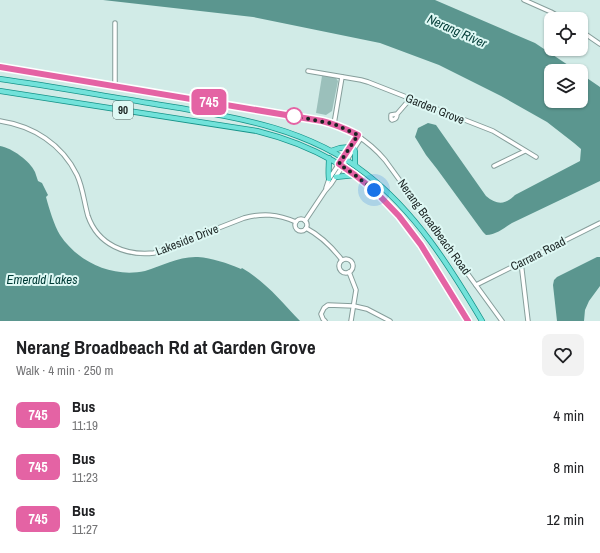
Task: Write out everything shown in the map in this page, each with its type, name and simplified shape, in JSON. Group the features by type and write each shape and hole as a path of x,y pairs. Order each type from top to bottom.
{"main road":[{"name":"90","path":"0,79 248,121 297,135 322,146 355,165 384,189 411,218 447,265 482,321"},
{"name":"90","path":"0,91 257,131 300,144 329,158 355,175 384,199 395,211 424,251 468,321"},
{"path":"331,151 340,148 352,148 355,152 355,165"},
{"path":"329,158 329,179"},
{"path":"336,177 355,175"}],"street":[{"path":"524,0 551,12"},
{"path":"115,23 115,86"},
{"path":"588,36 600,44"},
{"name":"Nerang Broadbeach Road","path":"0,66 315,120 334,124 360,136 385,160 502,321"},
{"name":"Garden Grove","path":"308,71 368,82 493,131 536,157"},
{"path":"334,124 342,77"},
{"path":"397,114 410,99"},
{"name":"Lakeside Drive","path":"0,121 13,123 29,129 47,139 61,152 77,175 82,187 88,217 92,225 100,236 109,244 129,253 154,253 257,214 278,216 296,222"},
{"path":"325,191 329,179 341,165 360,136"},
{"path":"494,166 525,151"},
{"path":"306,228 307,224 305,221 336,177 341,165"},
{"path":"305,221 300,219 296,222 295,226 298,230 303,231 306,228"},
{"name":"Carrara Road","path":"476,285 600,223"},
{"path":"306,228 328,243 342,260"},
{"path":"347,259 352,264 352,269 349,272 343,273 339,270 339,264 342,260 347,259"},
{"path":"521,262 528,321"},
{"path":"349,272 356,290 351,321"},
{"path":"325,321 321,314 328,304 354,306 390,321"}],"shaded area":[{"path":"322,76 335,77 338,81 332,111 326,115 316,113"}],"water":[{"name":"Nerang River","path":"103,0 435,0 535,43 544,49 544,56 554,56 566,64 544,64 544,108 588,108 588,79 600,87 600,181 512,223 497,233 486,235 426,155 415,137 418,128 428,123 436,125 486,196 501,203 508,201 515,195 580,161 581,149 547,122 501,96 439,65 380,43 253,17"},
{"name":"Emerald Lakes","path":"0,146 15,152 25,159 33,168 38,181 42,183 48,195 46,197 60,235 67,245 86,260 108,270 133,273 145,271 177,260 191,257 220,261 241,269 242,268 259,279 300,321 0,321"},
{"path":"597,257 600,257 600,286 589,301 585,310 584,321 557,321 553,285 554,280 557,277"}],"bus line":[{"name":"745","path":"0,67 61,76 322,121 351,131 358,135 339,164 374,190 392,207 421,245 468,321"}],"route":[{"path":"294,116 334,124 358,135 339,164 374,190"}]}
